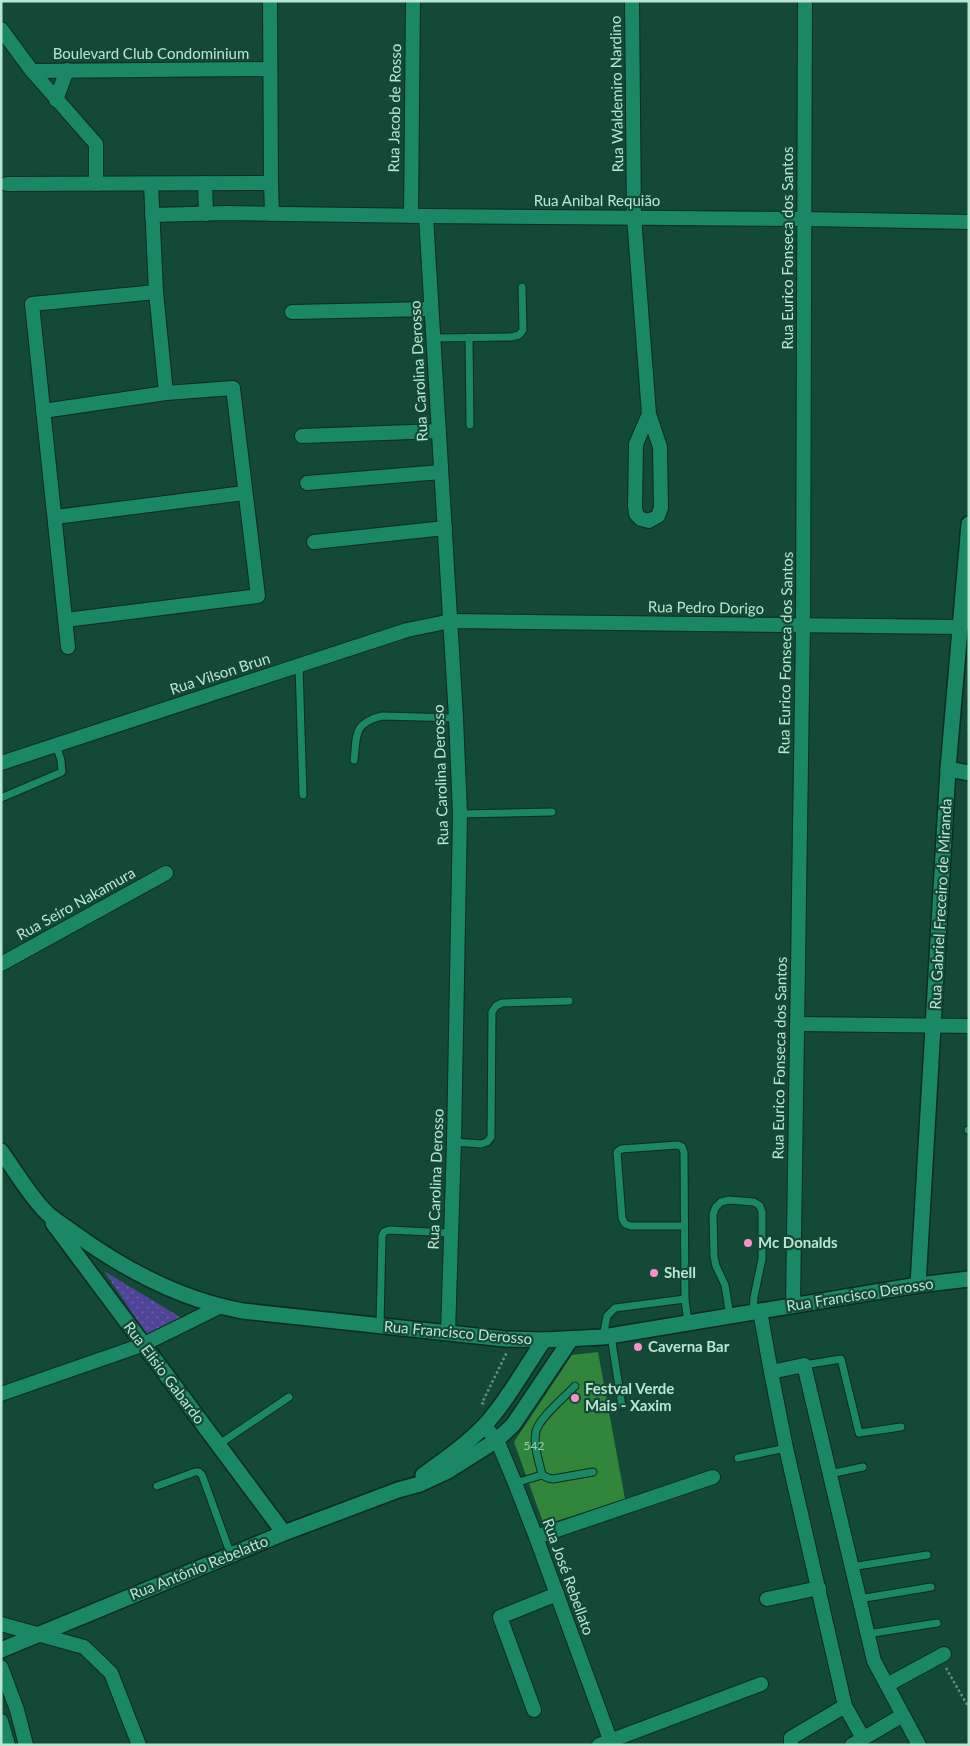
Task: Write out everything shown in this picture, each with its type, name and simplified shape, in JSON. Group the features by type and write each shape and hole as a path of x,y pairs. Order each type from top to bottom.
{"street":[{"name":"Boulevard Club Condominium","path":"270,1 272,214"},
{"name":"Rua Jacob de Rosso","path":"411,216 413,1"},
{"name":"Rua Waldemiro Nardino","path":"632,1 634,217 649,414"},
{"name":"Rua Eurico Fonseca dos Santos","path":"793,1305 803,625 805,1"},
{"name":"Boulevard Club Condominium","path":"1,29 32,71 96,144 96,184"},
{"name":"Boulevard Club Condominium","path":"32,71 270,69"},
{"path":"56,100 67,70"},
{"path":"6,184 271,183"},
{"path":"150,184 156,292 166,393"},
{"path":"152,215 206,214 205,184"},
{"name":"Rua Anibal Requião","path":"206,214 804,218 969,222"},
{"name":"Rua Carolina Derosso","path":"426,216 460,814 454,1142 448,1333"},
{"path":"68,647 32,304 156,292"},
{"path":"292,312 432,309"},
{"path":"43,411 166,393 233,388 244,493 258,596 66,620"},
{"path":"649,414 660,447 661,508 658,516 649,521 641,519 636,514 634,506 636,444 649,414"},
{"path":"302,436 439,432"},
{"path":"307,483 441,472"},
{"path":"54,517 244,493"},
{"name":"Rua Gabriel Freceiro de Miranda","path":"918,1284 935,1025 948,769 969,524"},
{"path":"314,542 445,528"},
{"name":"Rua Pedro Dorigo","path":"450,621 961,627"},
{"name":"Rua Vilson Brun","path":"1,762 407,630 450,621"},
{"path":"948,769 969,773"},
{"name":"Rua Seiro Nakamura","path":"1,964 166,873"},
{"path":"797,1024 969,1026"},
{"name":"Rua Francisco Derosso","path":"1,1151 44,1212 100,1252 170,1289 194,1299 219,1307 243,1311 505,1339 571,1339 607,1336 918,1284 969,1279"},
{"name":"Rua Elisio Gabardo","path":"44,1212 284,1533"},
{"path":"1,1394 142,1344 219,1307"},
{"path":"756,1311 845,1706 858,1741 903,1715"},
{"name":"Rua Antônio Rebelatto","path":"1,1650 284,1533 434,1478 497,1440 516,1421 571,1339"},
{"name":"Rua Antônio Rebelatto","path":"398,1490 453,1454 484,1426 544,1340"},
{"path":"771,1372 804,1365 874,1661 919,1745"},
{"name":"Rua José Rebellato","path":"484,1426 497,1440 536,1537 607,1743"},
{"path":"536,1537 713,1477"},
{"path":"766,1599 819,1588"},
{"path":"534,1710 500,1617 557,1594"},
{"path":"1,1624 84,1647 112,1673 139,1745"},
{"path":"887,1685 944,1659"},
{"path":"1,1667 17,1710 26,1745"},
{"path":"607,1743 760,1684"},
{"path":"791,1745 791,1738 845,1706"},
{"path":"1,1721 8,1745"}],"lane":[{"path":"433,338 519,335 523,330 522,288"},
{"path":"469,337 470,425"},
{"path":"299,665 304,795"},
{"path":"354,760 357,732 361,726 373,718 382,716 456,718"},
{"path":"1,798 62,772 61,760 56,745"},
{"path":"460,814 552,812"},
{"path":"454,1142 481,1144 487,1142 491,1137 492,1012 496,1006 502,1003 569,1001"},
{"path":"684,1226 631,1226 625,1224 622,1218 617,1152 621,1150 678,1145 682,1147 684,1152 684,1226 688,1323"},
{"path":"730,1316 725,1285 714,1257 713,1214 721,1202 729,1200 754,1202 760,1206 762,1212 762,1259 754,1297 756,1311"},
{"path":"380,1326 382,1236 384,1232 389,1230 451,1233"},
{"path":"622,1406 607,1336 607,1316 615,1308 686,1299"},
{"path":"804,1365 841,1359 859,1433 901,1427"},
{"path":"542,1475 535,1441 536,1430 541,1421 575,1386"},
{"path":"218,1446 289,1397"},
{"path":"738,1458 786,1448"},
{"path":"830,1474 862,1467"},
{"path":"157,1486 199,1472 202,1475 231,1555"},
{"path":"515,1483 542,1475 553,1479 593,1472"},
{"path":"851,1567 927,1555"},
{"path":"859,1599 932,1587"},
{"path":"867,1634 937,1623"}],"path":[{"path":"495,1412 482,1403 507,1355 507,1351 504,1350 505,1339"},
{"path":"944,1659 969,1708"}],"shaded area":[{"path":"104,1271 185,1320 148,1336"}],"building":[{"name":"Festval Verde Mais - Xaxim","path":"598,1352 625,1499 544,1525 514,1442 572,1355"}],"place":[{"name":"Mc Donalds","path":"748,1243"},
{"name":"Shell","path":"654,1273"},
{"name":"Caverna Bar","path":"638,1347"},
{"name":"Festval Verde Mais - Xaxim","path":"575,1398"}]}
